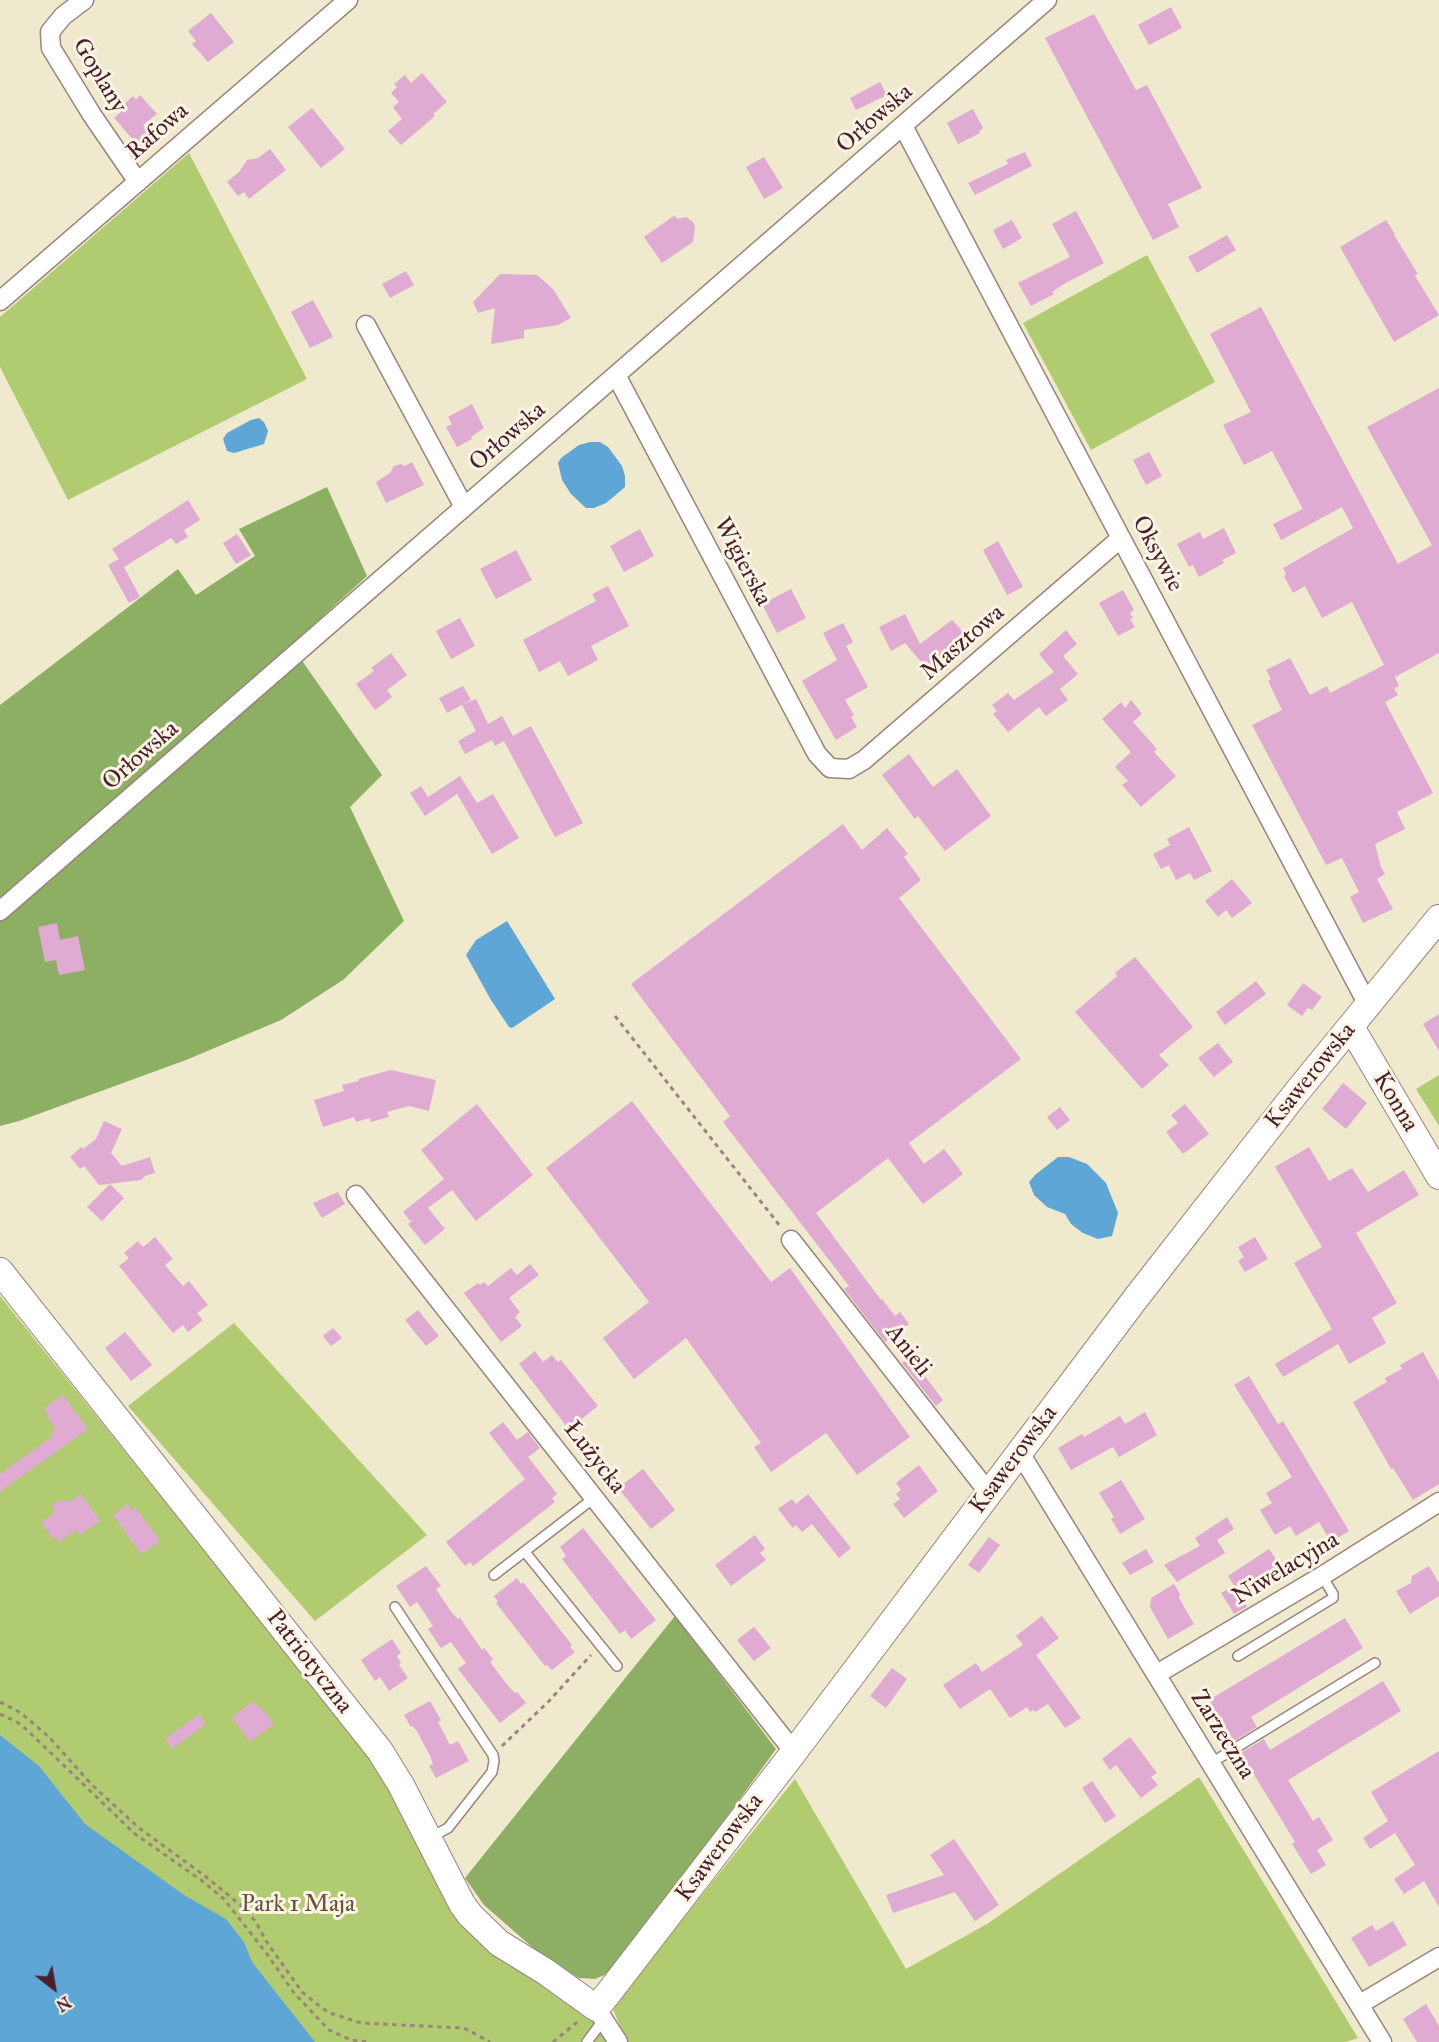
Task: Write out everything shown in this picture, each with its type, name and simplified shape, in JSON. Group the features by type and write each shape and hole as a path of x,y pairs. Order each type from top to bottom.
{"street":[{"name":"Goplany","path":"84,0 63,16 50,32 51,48 138,182"},
{"name":"Rafowa","path":"0,301 348,0"},
{"name":"Orłowska","path":"0,911 1047,0"},
{"name":"Oksywie","path":"903,126 1368,1005"},
{"path":"366,325 464,507"},
{"name":"Wigierska","path":"616,375 817,754 830,768"},
{"name":"Masztowa","path":"830,768 849,769 864,760 1121,538"},
{"name":"Ksawerowska","path":"600,2013 614,1986 794,1752 1136,1298 1296,1094 1439,918"},
{"name":"Konna","path":"1351,1027 1439,1176"},
{"name":"Łużycka","path":"356,1194 794,1752"},
{"name":"Anieli","path":"790,1240 988,1493"},
{"name":"Patriotyczna","path":"0,1271 380,1751 401,1785 462,1904 485,1931 499,1943 546,1972 600,2013 618,2042"},
{"name":"Zarzeczna","path":"1020,1453 1382,2042"},
{"name":"Niwelacyjna","path":"1157,1674 1322,1576 1439,1502"},
{"path":"1360,2004 1439,1957"}],"lane":[{"path":"494,1575 594,1498"},
{"path":"525,1552 617,1666"},
{"path":"1238,1656 1333,1598 1322,1576"},
{"path":"395,1607 493,1755 494,1761 492,1772 448,1828 428,1838"},
{"path":"1212,1763 1375,1663"},
{"path":"587,2042 600,2013"}],"path":[{"path":"615,1016 790,1240"},
{"path":"502,1746 549,1701 600,1645"},
{"path":"0,1702 21,1713 49,1737 91,1784 132,1822 244,1908 256,1922 266,1941 302,1992 322,2008 361,2023 464,2028 490,2042"},
{"path":"0,1714 27,1730 135,1834 224,1899 294,1993 329,2030 351,2040 370,2042"},
{"path":"553,2042 600,2013"}],"green space":[{"path":"189,153 307,379 68,500 0,367 0,317"},
{"path":"1147,255 1215,382 1091,450 1023,323"},
{"path":"327,487 367,576 291,645 382,775 350,807 404,921 343,980 281,1020 186,1060 0,1126 0,705 178,569 196,595 255,556 239,529"},
{"path":"1439,1075 1439,1126 1416,1089"},
{"name":"Park 1 Maja","path":"0,1296 388,1779 451,1903 597,2022 610,2042 0,2042"},
{"path":"234,1323 427,1535 315,1621 128,1406"},
{"path":"675,1616 776,1749 616,1970 595,1979 579,1978 547,1960 484,1905 465,1878"},
{"path":"1199,1777 1358,2038 1346,2042 627,2042 612,2007 795,1779 906,1969 987,1924"}],"water":[{"path":"259,418 264,422 268,431 264,444 234,453 227,451 223,439 227,433"},
{"path":"600,442 608,447 622,466 625,487 606,503 594,508 586,508 571,494 562,480 558,463 561,458 579,445"},
{"path":"507,921 555,999 512,1028 509,1027 491,1000 466,955 476,940"},
{"path":"1058,1157 1069,1157 1087,1164 1106,1183 1118,1213 1112,1236 1098,1239 1083,1233 1071,1224 1065,1214 1047,1207 1034,1195 1029,1182"},
{"path":"0,1735 39,1766 85,1824 184,1895 226,1919 244,1942 252,1962 315,2042 0,2042"}],"building":[{"path":"1171,7 1182,28 1149,45 1138,25"},
{"path":"211,13 234,42 208,62 192,44 196,41 188,31"},
{"path":"1094,14 1136,90 1147,85 1202,188 1168,204 1179,227 1153,240 1045,38"},
{"path":"422,73 447,102 433,114 435,116 401,145 388,131 402,119 393,107 399,102 391,93 397,87 394,84 405,75 411,83"},
{"path":"880,82 887,95 856,110 850,98"},
{"path":"140,95 157,114 143,125 155,140 142,150 114,118 121,112 119,109 133,96 136,100"},
{"path":"312,108 345,149 321,168 288,127"},
{"path":"973,109 983,128 979,131 980,133 958,144 947,123"},
{"path":"270,149 286,170 249,199 244,192 238,196 227,182 239,172 247,160 258,158"},
{"path":"1025,152 1032,166 975,195 968,183 1008,164 1006,160"},
{"path":"764,157 783,188 764,199 746,167"},
{"path":"1076,211 1104,263 1064,284 1052,292 1054,294 1031,306 1018,283 1070,257 1052,224"},
{"path":"675,215 677,219 686,217 693,222 695,226 693,242 662,263 644,237"},
{"path":"1012,220 1022,238 1003,249 993,230"},
{"path":"1386,220 1418,274 1415,276 1439,315 1394,342 1340,247"},
{"path":"1227,235 1236,250 1197,273 1188,257"},
{"path":"406,271 414,285 390,298 382,284"},
{"path":"500,274 537,275 553,289 571,318 558,325 524,330 524,338 491,344 495,308 478,313 473,302"},
{"path":"313,300 333,337 310,348 291,312"},
{"path":"1261,307 1398,564 1432,545 1367,427 1439,388 1439,653 1395,677 1399,686 1394,688 1398,695 1385,702 1433,793 1397,812 1405,829 1375,844 1385,874 1377,879 1393,909 1363,923 1350,897 1359,892 1342,858 1326,865 1252,725 1282,710 1268,681 1271,679 1266,670 1290,658 1310,695 1327,686 1330,693 1384,665 1352,602 1322,618 1305,586 1293,593 1284,576 1286,574 1283,568 1353,528 1342,507 1281,540 1273,524 1303,509 1272,451 1244,465 1223,425 1251,412 1210,334"},
{"path":"472,404 484,428 471,437 472,439 457,447 446,427 452,424 448,417"},
{"path":"1149,452 1162,476 1146,485 1133,460"},
{"path":"412,462 424,485 386,503 376,482 390,473 394,466 401,464 405,466"},
{"path":"188,500 200,520 184,530 188,537 176,544 171,538 124,567 140,597 129,603 108,565 119,559 112,549"},
{"path":"1224,528 1236,553 1222,560 1224,563 1199,577 1193,565 1189,567 1177,544 1200,532 1203,539"},
{"path":"640,529 654,556 624,572 610,546"},
{"path":"237,534 251,555 236,564 223,543"},
{"path":"998,541 1023,587 1007,595 983,550"},
{"path":"516,550 532,580 496,599 480,569"},
{"path":"608,586 629,626 591,646 598,660 568,676 560,661 539,672 523,640 596,601 592,594"},
{"path":"791,589 806,618 777,633 762,604"},
{"path":"1123,590 1134,610 1130,613 1133,618 1130,619 1135,627 1118,636 1099,603"},
{"path":"905,614 920,644 952,620 967,636 928,670 905,643 891,651 879,627"},
{"path":"460,618 475,646 451,659 436,631"},
{"path":"843,623 853,642 846,646 868,687 845,700 854,715 851,717 857,727 836,740 802,681 837,660 823,633"},
{"path":"1066,630 1077,644 1063,656 1078,674 1060,689 1068,700 1046,716 1039,707 1008,732 993,714 997,711 992,705 1008,693 1014,700 1054,672 1039,654"},
{"path":"391,653 407,675 387,690 392,697 375,710 356,684 374,671 371,668"},
{"path":"463,686 471,700 447,713 439,698"},
{"path":"476,699 488,724 502,716 513,736 531,726 583,823 555,837 504,741 495,746 492,740 465,754 458,741 476,731 462,705"},
{"path":"1131,700 1142,714 1133,722 1157,749 1154,752 1176,776 1141,807 1122,785 1128,781 1115,767 1131,752 1102,719 1121,702 1125,708"},
{"path":"909,754 933,787 957,769 991,816 945,851 918,816 915,819 882,775"},
{"path":"460,776 477,803 493,794 519,838 492,854 457,794 425,816 410,793 421,786 428,797"},
{"path":"843,824 862,850 887,828 908,854 904,857 921,880 899,898 1021,1059 909,1143 924,1164 944,1149 963,1174 923,1204 888,1158 816,1213 881,1300 895,1316 900,1312 909,1324 885,1342 844,1289 849,1286 723,1122 730,1116 631,984"},
{"path":"1189,827 1212,871 1194,880 1190,873 1176,880 1169,865 1161,869 1153,854 1170,845 1167,839"},
{"path":"1232,879 1252,903 1232,918 1226,910 1218,917 1205,901"},
{"path":"57,923 60,940 78,936 85,970 59,975 56,960 45,962 38,927"},
{"path":"1135,957 1193,1027 1159,1055 1169,1065 1142,1089 1075,1012 1117,976 1115,973"},
{"path":"1256,981 1266,994 1225,1025 1216,1012"},
{"path":"1303,983 1322,997 1312,1010 1308,1008 1302,1016 1287,1005"},
{"path":"1439,1014 1439,1051 1423,1024"},
{"path":"1218,1043 1233,1062 1214,1077 1198,1058"},
{"path":"391,1070 436,1080 429,1111 409,1106 387,1112 389,1117 371,1122 370,1118 356,1122 354,1117 323,1127 314,1100 344,1091 342,1085"},
{"path":"1343,1083 1367,1103 1346,1129 1322,1109"},
{"path":"632,1101 771,1282 790,1268 910,1437 857,1475 826,1433 771,1472 754,1447 761,1443 686,1338 634,1379 603,1338 649,1302 546,1168"},
{"path":"477,1104 533,1175 476,1221 452,1190 428,1208 445,1229 425,1245 408,1224 414,1219 410,1221 403,1212 444,1179 421,1150"},
{"path":"1185,1104 1209,1134 1183,1154 1166,1132 1178,1123 1171,1115"},
{"path":"1060,1107 1070,1120 1057,1130 1047,1117"},
{"path":"104,1121 122,1129 111,1153 122,1166 150,1157 155,1173 141,1180 99,1185 84,1166 80,1169 70,1157 81,1147 83,1149 96,1139"},
{"path":"1309,1147 1329,1181 1352,1168 1368,1192 1404,1170 1419,1195 1356,1233 1397,1303 1372,1318 1386,1343 1349,1364 1338,1344 1283,1377 1275,1364 1332,1329 1294,1263 1322,1247 1275,1167"},
{"path":"110,1184 124,1198 102,1221 87,1207"},
{"path":"338,1192 345,1204 322,1218 313,1203"},
{"path":"155,1237 173,1259 165,1265 183,1286 189,1281 208,1305 197,1313 203,1320 188,1332 183,1325 173,1333 119,1266 129,1258 124,1253 138,1241 143,1247"},
{"path":"1255,1237 1268,1259 1245,1272 1238,1261 1244,1257 1238,1247"},
{"path":"530,1264 539,1275 509,1298 520,1312 515,1317 522,1326 501,1342 464,1293 478,1283 480,1285 484,1282 488,1286 511,1268 517,1275"},
{"path":"418,1310 439,1336 426,1346 405,1320"},
{"path":"333,1328 342,1338 331,1346 323,1336"},
{"path":"125,1332 152,1365 131,1381 105,1348"},
{"path":"535,1351 543,1362 552,1355 558,1362 561,1360 598,1406 578,1422 576,1420 567,1427 519,1364"},
{"path":"916,1352 930,1370 924,1375 943,1400 936,1406 902,1363"},
{"path":"1423,1352 1439,1381 1439,1484 1413,1500 1393,1468 1391,1469 1353,1402 1387,1382 1385,1378 1402,1369 1400,1365"},
{"path":"1249,1376 1278,1424 1283,1421 1349,1531 1331,1542 1319,1522 1296,1536 1290,1526 1275,1535 1260,1510 1272,1503 1266,1493 1292,1477 1234,1385"},
{"path":"63,1395 88,1429 0,1492 0,1474 53,1436 51,1433 56,1429 47,1417 49,1416 44,1408"},
{"path":"1145,1412 1157,1435 1119,1457 1113,1447 1071,1470 1058,1448 1082,1434 1084,1437 1120,1416 1125,1424"},
{"path":"503,1422 517,1440 528,1432 540,1448 528,1457 557,1494 552,1498 555,1502 473,1566 470,1562 465,1566 446,1542 525,1479 489,1433"},
{"path":"919,1465 938,1491 904,1518 893,1504 900,1499 896,1494 901,1490 896,1483"},
{"path":"643,1469 675,1510 651,1529 618,1488"},
{"path":"1121,1480 1145,1519 1120,1534 1111,1519 1114,1517 1099,1493"},
{"path":"81,1494 100,1521 80,1535 76,1530 59,1542 56,1537 53,1539 41,1522 55,1513 52,1506 58,1501 71,1501"},
{"path":"808,1494 851,1548 839,1558 812,1524 802,1532 796,1525 793,1528 778,1509 792,1499 796,1504"},
{"path":"128,1504 132,1510 135,1507 160,1541 141,1554 113,1515"},
{"path":"1227,1517 1234,1529 1217,1540 1225,1553 1177,1582 1164,1565 1200,1546 1195,1538"},
{"path":"583,1528 656,1620 631,1639 625,1630 620,1634 562,1559 566,1556 560,1547"},
{"path":"755,1535 765,1549 760,1553 766,1560 731,1586 715,1565"},
{"path":"989,1537 1000,1545 979,1573 968,1565"},
{"path":"1146,1549 1154,1562 1130,1575 1122,1563"},
{"path":"1269,1549 1282,1568 1240,1595 1228,1576"},
{"path":"426,1566 441,1586 436,1589 452,1613 458,1619 460,1618 482,1650 484,1648 493,1659 490,1662 509,1687 515,1693 517,1692 526,1703 500,1723 458,1669 466,1663 451,1642 441,1648 428,1629 433,1626 417,1602 410,1607 396,1586"},
{"path":"1429,1566 1439,1583 1439,1596 1410,1614 1396,1591 1411,1583 1412,1576"},
{"path":"517,1578 521,1584 523,1582 575,1652 552,1670 547,1665 545,1666 496,1603 498,1602 494,1596"},
{"path":"1174,1584 1194,1624 1168,1639 1150,1607 1151,1598"},
{"path":"1234,1586 1247,1607 1234,1614 1221,1593"},
{"path":"1042,1616 1059,1638 1036,1655 1081,1718 1065,1728 1048,1704 1035,1712 1033,1710 1030,1712 1027,1707 1010,1718 990,1689 960,1709 943,1685 976,1663 982,1672 1023,1645 1016,1636"},
{"path":"1345,1618 1363,1648 1251,1717 1257,1727 1234,1741 1209,1700"},
{"path":"754,1627 771,1648 754,1661 737,1640"},
{"path":"392,1639 401,1653 397,1656 401,1663 399,1665 408,1678 389,1691 380,1677 375,1681 361,1660"},
{"path":"892,1668 907,1679 886,1708 870,1696"},
{"path":"1383,1681 1401,1711 1288,1780 1313,1821 1319,1817 1333,1840 1317,1850 1326,1865 1311,1874 1292,1844 1295,1842 1241,1753 1264,1739 1270,1750"},
{"path":"254,1701 274,1724 250,1742 232,1717"},
{"path":"430,1701 441,1720 438,1722 450,1745 458,1741 469,1761 436,1778 429,1766 433,1764 430,1756 418,1733 413,1726 411,1727 404,1715"},
{"path":"199,1714 206,1724 172,1749 165,1739"},
{"path":"1130,1737 1157,1773 1151,1777 1158,1785 1141,1798 1116,1765 1110,1770 1102,1759"},
{"path":"1439,1751 1439,1907 1424,1881 1404,1894 1394,1879 1415,1865 1395,1833 1370,1849 1363,1838 1388,1821 1371,1792"},
{"path":"1092,1781 1116,1816 1105,1823 1082,1788"},
{"path":"954,1839 999,1905 975,1921 955,1892 893,1913 886,1895 944,1875 930,1855"},
{"path":"1393,1921 1407,1945 1369,1967 1351,1938 1372,1925 1376,1931"},
{"path":"1426,2004 1439,2026 1439,2042 1417,2042 1403,2019"}]}
